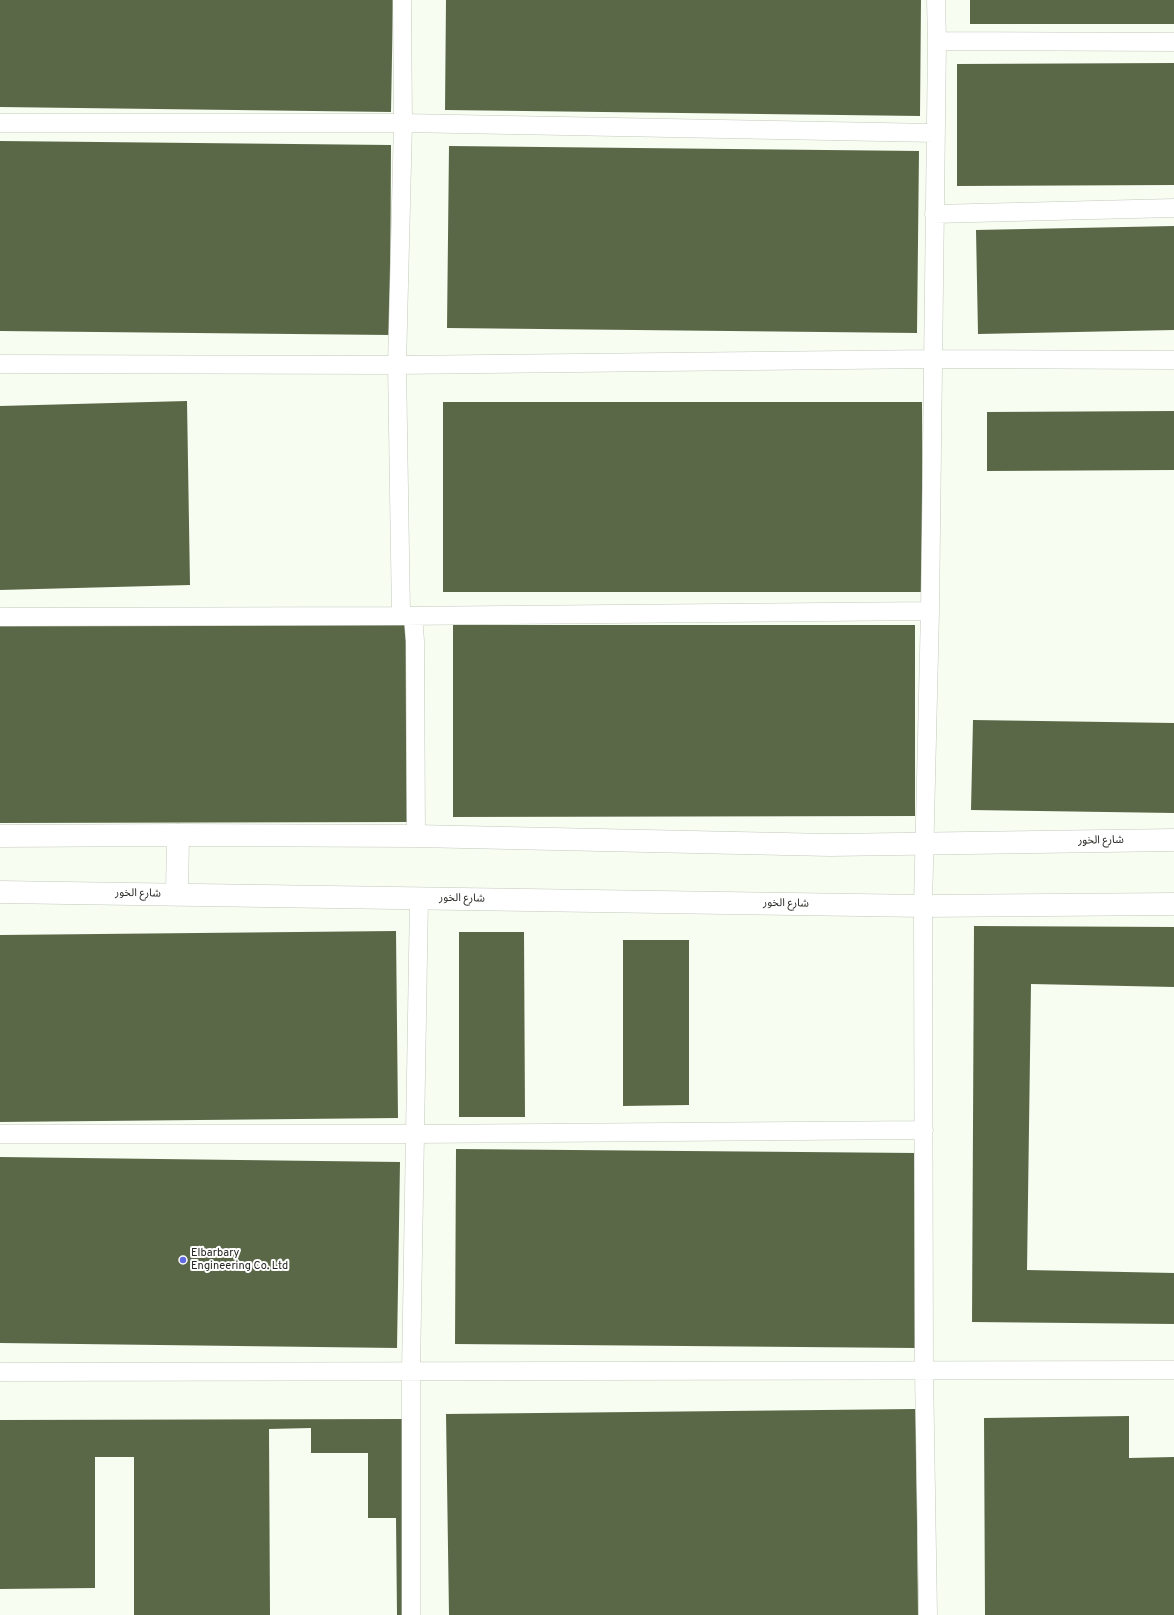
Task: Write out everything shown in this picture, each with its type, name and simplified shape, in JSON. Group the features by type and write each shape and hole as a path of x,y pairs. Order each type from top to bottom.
{"street":[{"path":"177,895 178,835"},
{"name":"شارع الخور","path":"0,836 416,836 830,845 1174,840"},
{"name":"شارع الخور","path":"0,892 923,906 1009,904 1174,904"}],"lane":[{"path":"402,0 403,123 397,365 407,616 415,641 416,836"},
{"path":"928,1615 924,1370 923,906 930,611 937,41 936,0"},
{"path":"937,41 1174,42"},
{"path":"0,123 403,123 935,133"},
{"path":"934,214 1174,208"},
{"path":"0,364 397,365 933,359 1174,360"},
{"path":"0,617 407,616 930,611"},
{"path":"411,1615 411,1371 418,898"},
{"path":"0,1134 414,1134 924,1130"},
{"path":"0,1372 1174,1370"}],"building":[{"path":"0,0 393,0 391,112 0,107"},
{"path":"446,0 921,0 920,116 445,110"},
{"path":"970,0 1174,0 1174,24 970,24"},
{"path":"1174,63 1174,185 957,186 957,64"},
{"path":"0,141 391,145 390,335 0,331"},
{"path":"449,146 919,151 917,333 447,328"},
{"path":"1174,226 1174,330 978,334 976,230"},
{"path":"187,401 190,585 0,590 0,406"},
{"path":"443,402 922,402 923,592 443,592"},
{"path":"1174,411 1174,470 987,471 987,412"},
{"path":"0,625 410,625 411,822 0,823"},
{"path":"453,625 915,625 915,816 453,817"},
{"path":"973,720 1174,723 1174,813 971,810"},
{"path":"974,926 1174,927 1174,987 1031,984 1027,1270 1174,1273 1174,1324 972,1322"},
{"path":"396,931 398,1118 0,1122 0,935"},
{"path":"459,932 524,932 525,1117 459,1117"},
{"path":"623,940 689,940 689,1105 623,1106"},
{"path":"456,1149 916,1153 915,1348 455,1344"},
{"path":"0,1157 400,1162 397,1348 0,1343"},
{"path":"916,1409 918,1615 449,1615 446,1414"},
{"path":"1129,1416 1129,1458 1174,1457 1174,1615 985,1615 984,1418"},
{"path":"404,1419 403,1615 397,1615 396,1518 368,1518 368,1453 311,1453 311,1428 269,1429 270,1615 134,1615 134,1457 95,1457 95,1588 0,1589 0,1420"}],"place":[{"name":"Elbarbary Engineering Co. Ltd","path":"183,1260"}]}
